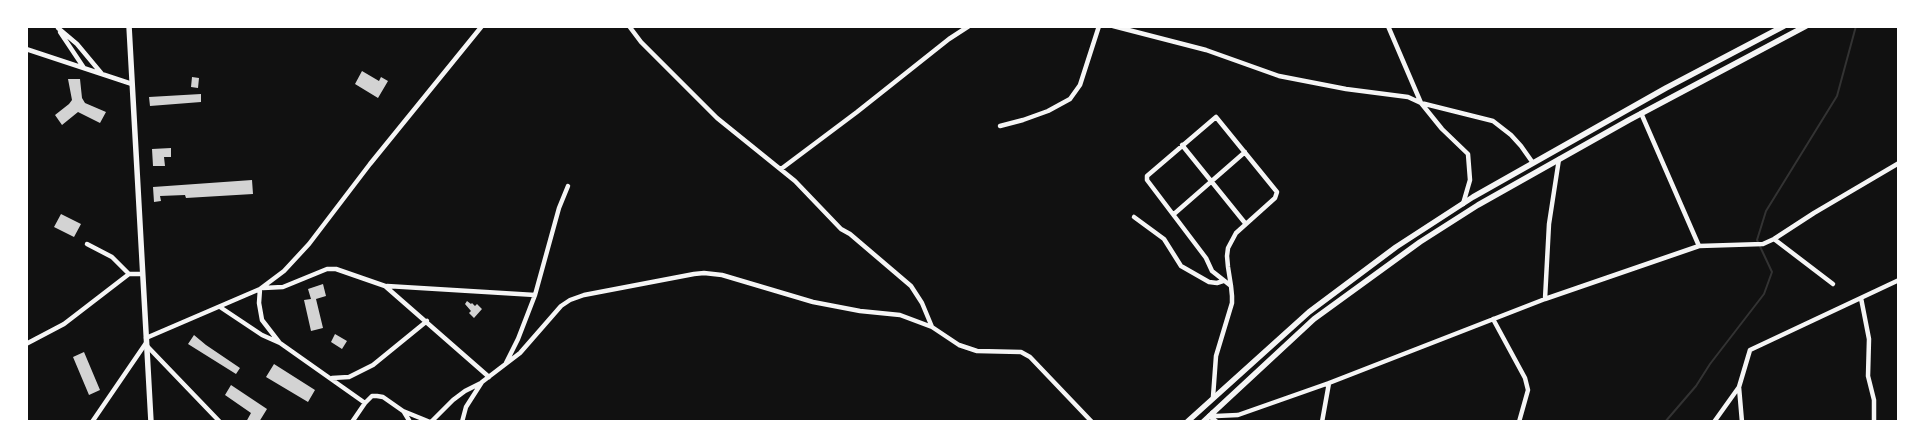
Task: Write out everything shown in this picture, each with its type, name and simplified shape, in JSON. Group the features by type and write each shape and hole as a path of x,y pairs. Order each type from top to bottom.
{"main road":[{"path":"128,26 151,422"},
{"path":"1187,422 1309,312 1396,247 1463,204 1533,163 1666,88 1784,26"},
{"path":"1203,422 1314,319 1420,242 1478,205 1641,113 1806,26"}],"street":[{"path":"92,422 146,342 261,288 284,271 309,244 370,164 482,26"},
{"path":"628,26 641,42 717,118 795,180 841,230 850,234 911,286 922,303 932,327"},
{"path":"781,169 949,39 969,26"},
{"path":"1000,126 1048,111 1070,99 1080,85 1099,26"},
{"path":"1113,26 1206,50 1279,76 1346,90 1408,97 1421,103 1493,121 1511,135 1533,163"},
{"path":"1388,26 1421,103 1442,129 1468,154 1470,180 1463,204"},
{"path":"57,27 77,44 102,74"},
{"path":"57,27 84,68"},
{"path":"26,49 132,84"},
{"path":"1641,113 1699,246"},
{"path":"1213,397 1216,356 1232,303 1231,286 1228,248 1236,233 1275,198 1277,192 1216,117 1147,176 1148,182 1206,258 1212,271 1231,286"},
{"path":"1182,145 1245,223"},
{"path":"1174,214 1245,152"},
{"path":"1545,299 1549,224 1559,159"},
{"path":"1210,414 1216,416 1238,415 1329,383 1545,299 1699,246 1763,244 1899,163"},
{"path":"504,366 518,339 535,295 559,208 568,186"},
{"path":"1134,217 1164,239 1181,266 1210,282 1217,283 1223,281"},
{"path":"1774,239 1833,284"},
{"path":"87,244 112,257 129,274"},
{"path":"261,288 283,287 328,269 336,269 386,286 535,295"},
{"path":"26,344 64,324 129,274 142,274"},
{"path":"352,422 365,403 372,396 377,396 383,397 404,411 431,422 465,391 482,382 520,353 561,306 570,300 584,295 694,274 722,275 813,302 860,312 900,315 932,327 959,345 977,351 1021,352 1030,357 1092,422"},
{"path":"1714,422 1739,387 1750,350 1899,280"},
{"path":"386,286 489,377"},
{"path":"261,288 259,304 262,320 280,343"},
{"path":"1861,298 1869,339 1868,376 1874,400 1874,422"},
{"path":"220,307 262,335 280,343 365,403"},
{"path":"1492,319 1525,378 1528,390 1519,422"},
{"path":"329,378 349,377 373,365 427,321"},
{"path":"146,342 220,422"},
{"path":"462,422 466,407 482,382"},
{"path":"1322,422 1329,383"},
{"path":"1739,387 1742,422"},
{"path":"404,411 410,422"},
{"path":"1210,414 1217,422"}],"building":[{"path":"362,71 379,81 381,77 388,81 378,98 355,84"},
{"path":"192,77 199,78 198,88 191,87"},
{"path":"68,79 80,79 82,98 85,103 106,112 100,123 78,112 62,125 55,115 72,100"},
{"path":"201,94 201,102 150,106 149,97"},
{"path":"171,148 171,157 164,157 165,166 153,166 152,149"},
{"path":"252,180 253,194 186,198 185,195 160,196 161,201 154,202 153,187"},
{"path":"61,214 81,224 74,237 54,227"},
{"path":"323,284 326,296 316,299 323,328 311,331 304,300 311,299 308,289"},
{"path":"467,301 475,306 477,304 482,309 474,318 469,313 471,311 465,304"},
{"path":"335,334 347,341 342,349 331,342"},
{"path":"194,335 240,368 236,374 188,344"},
{"path":"84,352 100,390 89,395 73,357"},
{"path":"274,364 315,390 308,402 266,377"},
{"path":"231,385 267,409 259,422 246,422 251,413 225,395"}],"waterway":[{"path":"1665,422 1696,386 1710,364 1764,294 1772,272 1757,240 1766,211 1837,96 1856,26"}]}
